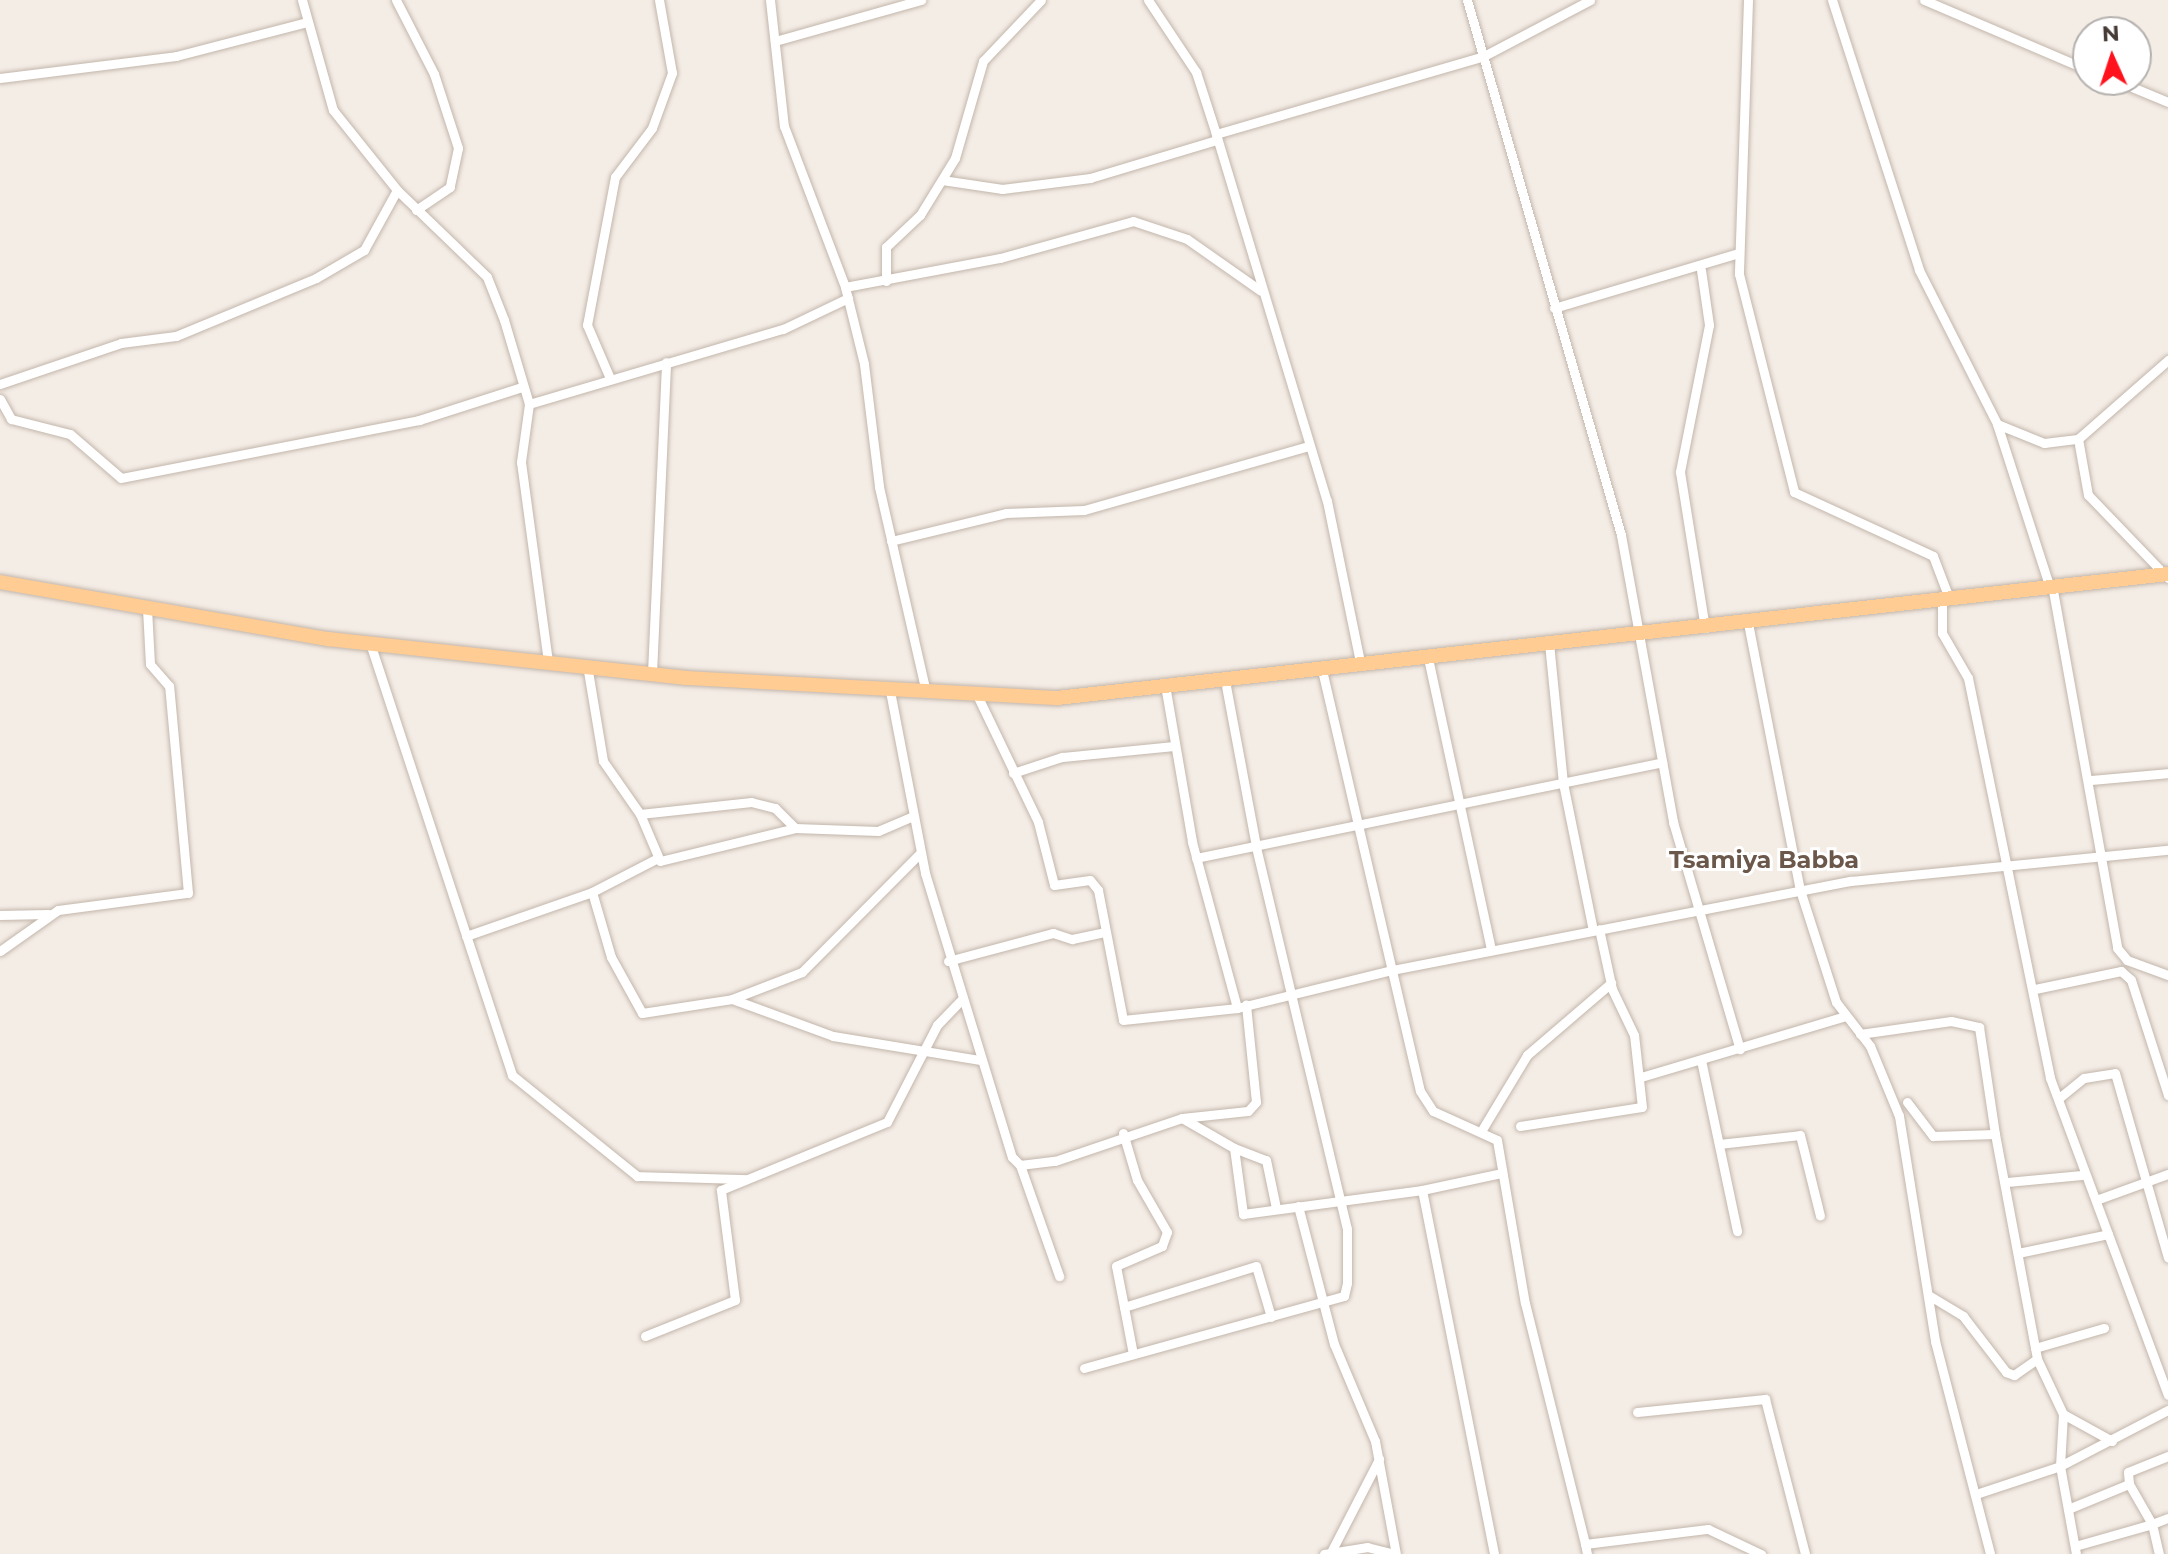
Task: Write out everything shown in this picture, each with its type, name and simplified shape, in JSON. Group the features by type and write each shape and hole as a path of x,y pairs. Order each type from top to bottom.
{"main road":[{"path":"0,582 370,643 652,673 890,691 1057,698 1549,643 1641,637 1946,599 2050,582 2168,576"}],"street":[{"path":"302,0 333,110 397,190 487,277 529,404 521,462 548,661"},
{"path":"396,0 434,74 458,148 450,187 416,210"},
{"path":"609,376 587,325 615,177 652,128 672,73 659,0"},
{"path":"770,0 784,126 848,298 891,541 926,693"},
{"path":"775,41 921,0"},
{"path":"886,281 886,247 942,180 983,61 1041,0"},
{"path":"1148,0 1196,72 1217,137 1309,446 1361,666"},
{"path":"1467,0 1621,535 1662,762 1693,908 1740,1049"},
{"path":"942,180 1002,189 1090,178 1484,56 1590,0"},
{"path":"1748,0 1749,121 1739,253 1794,492 1933,556 1946,599 1942,633 1965,666 2059,1098 2082,1175 2096,1200 2168,1395"},
{"path":"1832,0 1919,270 1997,424 2050,582 2090,780 2120,955 2168,975"},
{"path":"1924,0 2072,63"},
{"path":"0,78 176,56 307,22"},
{"path":"0,384 121,343 176,336 316,278 364,250 397,190"},
{"path":"845,287 886,281 1133,221 1187,239 1261,291"},
{"path":"1554,308 1701,270 1739,253"},
{"path":"1701,270 1709,325 1680,472 1705,628"},
{"path":"529,404 609,376 783,329 848,298"},
{"path":"1997,424 2044,443 2078,439 2168,360"},
{"path":"652,673 666,362"},
{"path":"0,399 11,419 70,434 121,478 419,420 522,387"},
{"path":"2078,439 2088,495 2168,576"},
{"path":"891,541 1006,513 1070,513 1309,446"},
{"path":"0,915 49,914 188,893 169,686 150,664 147,608"},
{"path":"1748,623 1800,890 1846,1016 1860,1034 1899,1116 1947,1397 1990,1554"},
{"path":"370,643 504,1061 532,1093 637,1176 745,1179"},
{"path":"1520,1126 1642,1107 1634,1035 1611,983 1596,930 1563,783 1549,643"},
{"path":"1428,658 1456,801 1491,950"},
{"path":"587,665 603,761 640,814 658,858"},
{"path":"1322,670 1354,823 1426,1104 1483,1128 1497,1140 1525,1303 1586,1549 1708,1529 1761,1554"},
{"path":"1084,1368 1344,1296 1347,1283 1349,1252 1294,995 1256,846 1225,680"},
{"path":"1020,1165 1055,1161 1123,1133 1182,1118 1248,1111 1256,1102 1241,1006 1196,858 1165,685"},
{"path":"890,691 911,817 948,961 963,998 979,1060 1059,1276"},
{"path":"977,695 1038,822 1054,885 1090,880 1123,1020 1241,1006 1392,970 1693,908 1800,890 2008,863 2168,850"},
{"path":"1013,773 1062,757 1174,746"},
{"path":"1196,858 1456,801 1662,762"},
{"path":"2090,780 2168,773"},
{"path":"640,814 751,802 775,808 795,828"},
{"path":"466,936 592,892 658,858 795,828 878,831 911,817"},
{"path":"592,892 638,1010 732,999 802,972 920,853"},
{"path":"0,951 49,914"},
{"path":"948,961 1053,933 1072,939 1104,932"},
{"path":"2035,989 2121,971 2131,980 2168,1095"},
{"path":"1483,1128 1527,1055 1611,983"},
{"path":"645,1336 735,1300 738,1282 718,1195 745,1179 887,1122 924,1050 963,998"},
{"path":"732,999 833,1036 979,1060"},
{"path":"1641,1077 1846,1016"},
{"path":"1860,1034 1951,1021 1979,1027 1995,1134 2007,1182 2037,1359 2063,1414 2060,1466 2076,1550 2168,1518"},
{"path":"1701,1060 1737,1231"},
{"path":"2059,1098 2084,1078 2115,1073 2168,1258"},
{"path":"1907,1102 1933,1136 1995,1134"},
{"path":"1182,1118 1234,1148 1266,1160 1276,1208"},
{"path":"1123,1133 1137,1180 1167,1232 1162,1246 1116,1266 1133,1354"},
{"path":"1719,1144 1800,1135 1820,1216"},
{"path":"1234,1148 1243,1214 1422,1190 1502,1173"},
{"path":"2096,1200 2146,1178 2168,1174"},
{"path":"2007,1182 2082,1175"},
{"path":"1422,1190 1494,1554"},
{"path":"1298,1206 1325,1301 1379,1459 1396,1554 1328,1553 1379,1459"},
{"path":"2018,1253 2108,1234"},
{"path":"1124,1307 1256,1266 1271,1317"},
{"path":"1930,1296 1963,1316 2006,1372 2014,1375 2037,1359"},
{"path":"2035,1348 2104,1328"},
{"path":"1637,1412 1765,1399 1805,1554"},
{"path":"1976,1494 2060,1466 2168,1410"},
{"path":"2063,1414 2112,1441"},
{"path":"2159,1554 2152,1524 2129,1484 2128,1472 2168,1456"},
{"path":"2068,1509 2129,1484"}],"district":[{"name":"Tsamiya Babba","path":"1764,860"}]}
